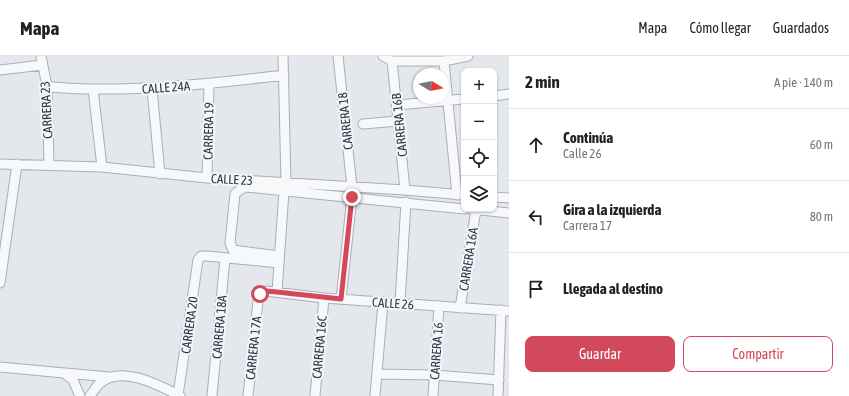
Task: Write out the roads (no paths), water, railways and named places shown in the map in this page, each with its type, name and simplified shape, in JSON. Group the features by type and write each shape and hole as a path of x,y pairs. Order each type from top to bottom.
{"street":[{"path":"277,292 285,187 283,56"},
{"name":"CARRERA 18","path":"338,56 352,187"},
{"path":"383,56 392,61 444,61 468,56"},
{"path":"0,70 42,60"},
{"name":"CARRERA 23","path":"42,60 47,86 49,164"},
{"name":"CARRERA 16B","path":"392,61 405,190"},
{"path":"444,61 445,68"},
{"name":"CALLE 24A","path":"47,86 76,90 152,89 209,84 284,74"},
{"name":"CARRERA 19","path":"207,178 209,84"},
{"path":"93,89 102,167"},
{"path":"152,89 160,174"},
{"path":"497,96 509,94"},
{"path":"449,100 461,99"},
{"path":"397,105 413,103"},
{"path":"449,104 461,195"},
{"path":"363,124 398,122"},
{"name":"CALLE 23","path":"0,164 49,164 102,167 285,187 352,187 461,195"},
{"path":"0,283 17,164"},
{"path":"279,259 234,250 230,243 234,194 241,189 246,187 285,187 352,197 461,209"},
{"path":"341,299 352,197"},
{"path":"497,197 509,198"},
{"path":"400,303 406,202"},
{"name":"CARRERA 16A","path":"460,308 472,212"},
{"path":"497,212 509,213"},
{"name":"CARRERA 20","path":"179,396 198,260 201,256 225,258"},
{"path":"225,258 279,259"},
{"name":"CARRERA 18A","path":"212,396 225,258"},
{"name":"CARRERA 17A","path":"248,396 258,301 260,294 266,291 277,292"},
{"name":"CALLE 26","path":"277,292 324,298 505,311"},
{"name":"CARRERA 16C","path":"315,396 324,298"},
{"path":"375,396 383,302"},
{"name":"CARRERA 16","path":"433,396 438,306"},
{"path":"498,396 505,311"},
{"path":"0,367 112,377 124,375 142,378 179,396"},
{"path":"64,373 73,380 80,396"},
{"path":"377,374 434,375 499,380"},
{"path":"90,396 100,383 112,377"}]}
